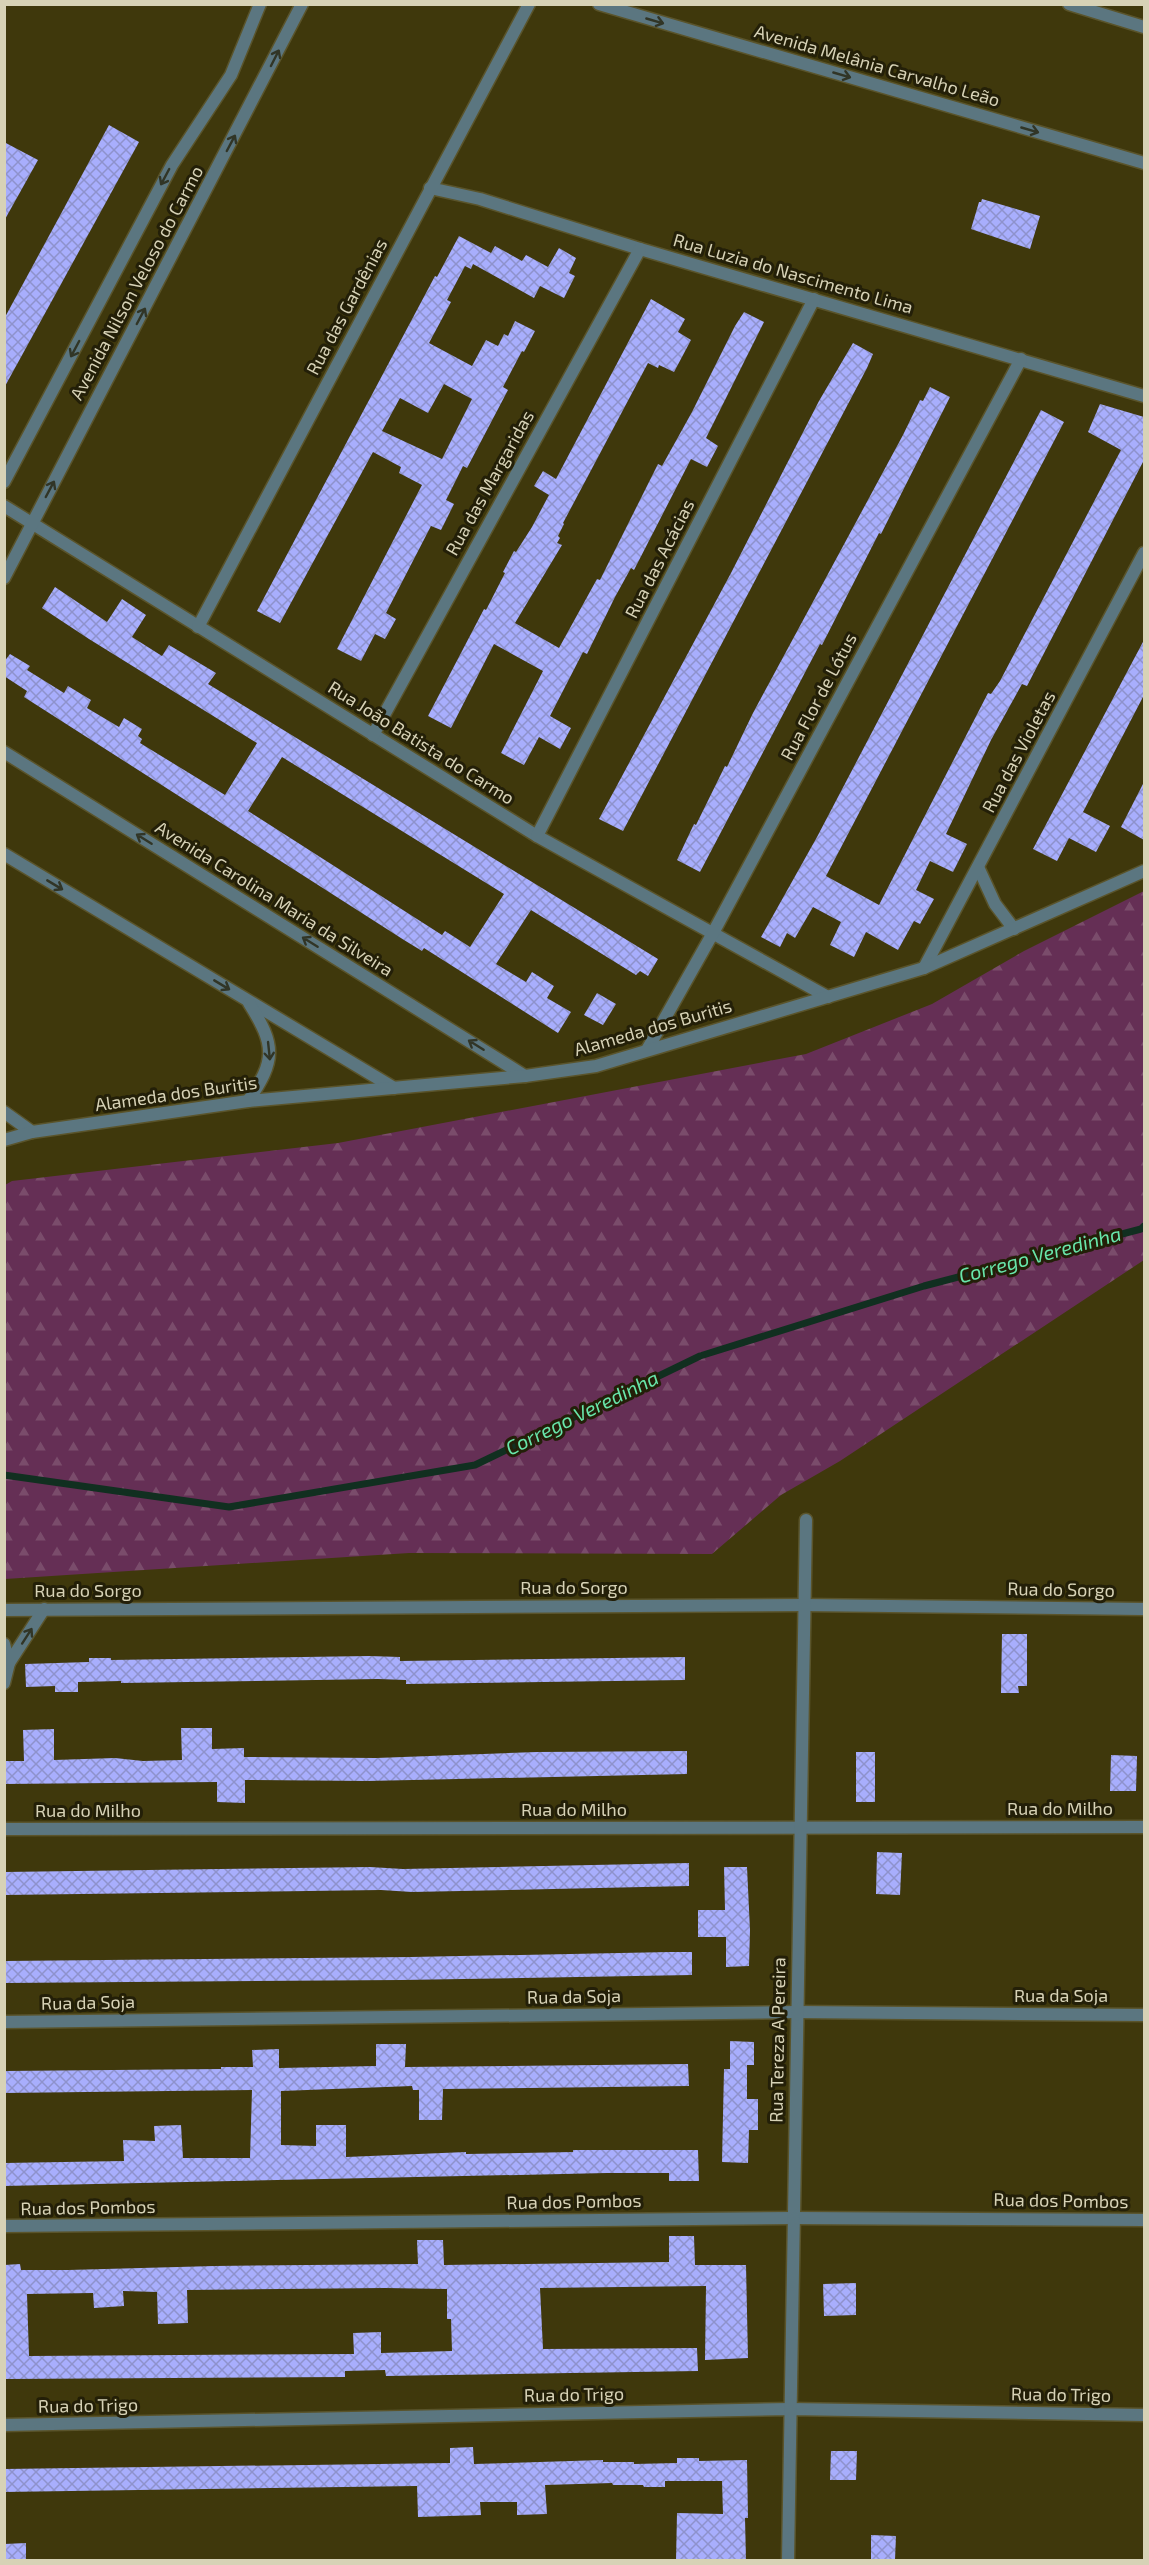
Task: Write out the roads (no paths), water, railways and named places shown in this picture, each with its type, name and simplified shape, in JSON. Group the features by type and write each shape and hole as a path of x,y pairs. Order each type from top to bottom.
{"street":[{"name":"Avenida Nilson Veloso do Carmo","path":"4,482 172,165 231,75 260,4"},
{"name":"Avenida Nilson Veloso do Carmo","path":"4,578 302,4"},
{"name":"Rua das Gardênias","path":"198,627 529,4"},
{"name":"Avenida Melânia Carvalho Leão","path":"599,4 1144,163"},
{"path":"1069,4 1098,9 1144,27"},
{"name":"Rua Luzia do Nascimento Lima","path":"430,188 480,199 639,249 1144,396"},
{"name":"Rua das Margaridas","path":"373,735 639,249"},
{"name":"Rua das Acácias","path":"537,836 814,299"},
{"name":"Rua Flor de Lótus","path":"647,1050 713,933 1021,359"},
{"name":"Rua João Batista do Carmo","path":"4,506 537,836 828,997"},
{"name":"Rua das Violetas","path":"924,969 1144,553"},
{"name":"Avenida Carolina Maria da Silveira","path":"4,752 525,1076"},
{"path":"4,855 394,1088"},
{"path":"978,867 995,904 1014,929"},
{"name":"Alameda dos Buritis","path":"4,1140 32,1132 248,1101 525,1076 596,1066 924,969 1144,871"},
{"path":"247,999 259,1019 270,1046 270,1063 248,1101"},
{"path":"4,1112 32,1132"},
{"name":"Rua Tereza A Pereira","path":"788,2560 807,1520"},
{"name":"Rua do Sorgo","path":"4,1610 804,1605 1144,1609"},
{"path":"4,1683 9,1663 44,1609"},
{"path":"4,1644 9,1663"},
{"name":"Rua do Milho","path":"4,1829 1144,1827"},
{"name":"Rua da Soja","path":"4,2022 797,2012 1144,2015"},
{"name":"Rua dos Pombos","path":"4,2226 793,2218 1144,2220"},
{"name":"Rua do Trigo","path":"4,2426 790,2409 1144,2415"}],"waterway":[{"name":"Corrego Veredinha","path":"4,1475 229,1507 475,1465 700,1356 924,1286 1141,1229 1144,1226"}]}
